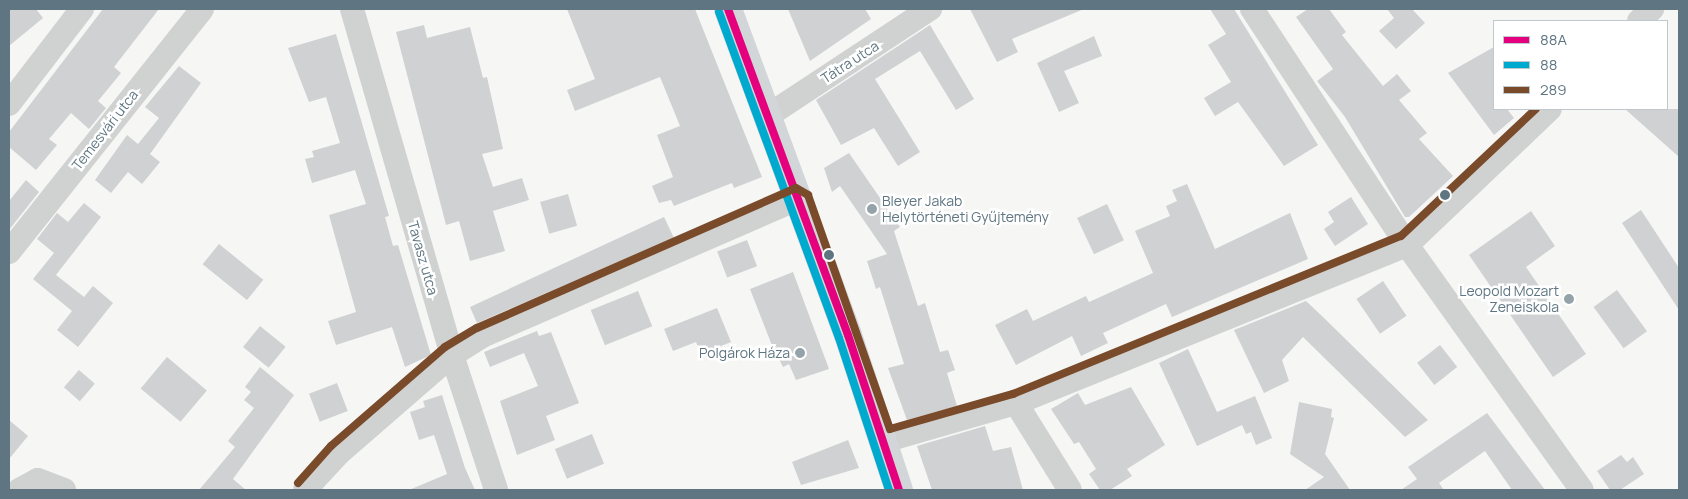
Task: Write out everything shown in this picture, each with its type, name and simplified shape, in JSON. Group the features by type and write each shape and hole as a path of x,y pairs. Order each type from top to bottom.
{"main road":[{"path":"728,9 799,198 884,441 899,490"}],"street":[{"path":"9,104 82,9"},
{"name":"Temesvári utca","path":"9,252 202,9"},
{"name":"Tátra utca","path":"769,115 930,9"},
{"path":"1252,9 1407,245 1582,490"},
{"path":"1640,20 1652,9"},
{"name":"Tavasz utca","path":"357,13 452,356 496,490"},
{"path":"884,441 1016,403 1407,245 1549,110"},
{"path":"305,490 338,454 452,356 482,336 799,198"},
{"path":"1016,403 1070,490"},
{"path":"19,490 38,480 64,490"}],"building":[{"path":"9,9 36,9 43,18 9,46"},
{"path":"103,9 159,9 114,67 121,73 98,101 106,108 89,129 71,113 49,139 57,145 36,170 9,147 9,132"},
{"path":"567,9 695,9 762,177 734,188 732,183 674,206 671,200 659,203 652,186 673,177 657,135 680,126 660,77 575,111 567,90 595,79"},
{"path":"788,9 865,9 871,19 810,61"},
{"path":"970,9 1084,9 1012,39 1018,52 997,62"},
{"path":"1210,9 1234,9 1318,145 1284,166 1238,102 1215,116 1204,98 1231,82 1208,45 1226,34"},
{"path":"1308,9 1329,9 1346,32 1342,35 1383,86 1397,74 1411,91 1399,100 1427,133 1419,139 1453,176 1409,217 1405,217 1345,117 1317,81 1333,69 1296,17"},
{"path":"1387,9 1412,9 1425,23 1396,49 1379,31 1394,18"},
{"path":"424,25 427,38 470,27 483,78 487,77 503,149 482,154 493,187 522,178 529,200 493,211 505,251 470,261 459,221 446,225 396,32"},
{"path":"930,25 974,99 956,110 920,51 875,79 920,152 898,166 874,128 841,145 816,100"},
{"path":"336,34 389,216 385,217 393,246 398,245 431,355 405,367 392,327 336,345 328,321 356,312 329,215 366,204 355,170 312,183 305,159 314,157 312,151 340,143 326,97 309,102 288,48"},
{"path":"1094,36 1102,56 1064,71 1079,103 1059,112 1037,63"},
{"path":"1493,48 1493,110 1508,110 1514,118 1494,135 1448,73"},
{"path":"179,66 201,83 150,154 160,162 142,184 128,172 111,193 95,180 127,135 138,144 159,118 145,107"},
{"path":"1679,109 1679,157 1626,110"},
{"path":"849,153 900,227 894,231 918,306 925,303 940,352 948,350 955,370 947,373 957,406 907,420 888,368 904,364 880,287 876,289 867,261 887,254 840,186 832,192 824,168"},
{"path":"26,180 39,192 9,230 9,201"},
{"path":"1187,184 1215,249 1290,213 1308,259 1172,317 1166,304 1103,333 1108,343 1081,356 1072,336 1016,365 995,325 1027,309 1033,321 1086,296 1089,302 1153,273 1135,231 1170,216 1166,206 1177,201 1172,190"},
{"path":"568,194 577,226 549,234 540,202"},
{"path":"1351,197 1368,224 1335,246 1324,229 1334,222 1328,212"},
{"path":"84,203 101,217 56,275 84,297 93,286 113,303 78,347 57,330 72,311 33,279 54,253 37,239 57,213 68,222"},
{"path":"1107,204 1124,240 1094,254 1077,218"},
{"path":"1641,210 1679,268 1679,310 1622,223"},
{"path":"1531,211 1555,246 1526,267 1586,354 1553,377 1469,255"},
{"path":"664,217 674,238 477,323 470,307"},
{"path":"747,240 757,266 727,278 717,251"},
{"path":"219,244 263,280 247,300 203,264"},
{"path":"793,272 829,369 796,380 789,364 783,367 771,343 750,289"},
{"path":"1383,281 1406,316 1380,334 1356,299"},
{"path":"1617,290 1647,331 1624,348 1594,307"},
{"path":"638,291 652,326 605,345 591,310"},
{"path":"1306,301 1428,420 1405,437 1303,337 1282,360 1289,381 1264,393 1234,330"},
{"path":"717,308 731,342 701,354 696,342 673,351 664,329"},
{"path":"260,326 286,347 269,368 243,347"},
{"path":"537,331 539,336 551,332 579,403 546,416 555,440 517,455 500,401 538,386 524,353 490,367 484,352"},
{"path":"1440,345 1457,367 1434,385 1417,363"},
{"path":"1188,349 1217,412 1255,396 1272,438 1256,445 1251,432 1246,434 1242,425 1197,446 1159,363"},
{"path":"167,357 207,390 180,422 141,388"},
{"path":"260,367 294,395 233,479 246,490 199,490 235,447 228,441 254,408 244,400 251,392 245,387"},
{"path":"79,370 95,384 80,401 64,387"},
{"path":"337,383 348,411 320,422 309,394"},
{"path":"1131,387 1165,445 1127,469 1132,476 1110,490 1100,490 1089,474 1096,469 1079,442 1074,444 1051,409 1078,393 1085,405"},
{"path":"442,395 465,468 475,490 409,490 447,474 434,435 419,440 410,412 425,407 423,401"},
{"path":"1299,402 1332,409 1331,417 1334,418 1325,454 1350,490 1305,490 1324,477 1290,454"},
{"path":"1487,413 1545,490 1512,490 1485,451 1439,483 1444,490 1401,490 1417,479 1408,467"},
{"path":"9,420 28,436 9,459"},
{"path":"985,426 993,451 1011,447 1023,490 932,490 917,446"},
{"path":"592,434 604,464 567,479 555,449"},
{"path":"848,440 859,468 801,485 792,462"},
{"path":"1621,455 1627,462 1633,457 1644,474 1620,490 1610,490 1597,471"}],"transit line":[{"name":"88A","path":"728,9 848,335 899,490"},
{"name":"88","path":"719,12 839,338 889,490"},
{"name":"289","path":"298,483 331,446 445,347 477,328 796,188 808,195 890,429 1013,394 1401,236 1535,110"}],"place":[{"name":"Bleyer Jakab Helytörténeti Gyűjtemény","path":"872,209"},
{"name":"Leopold Mozart Zeneiskola","path":"1569,299"},
{"name":"Polgárok Háza","path":"800,353"}]}
